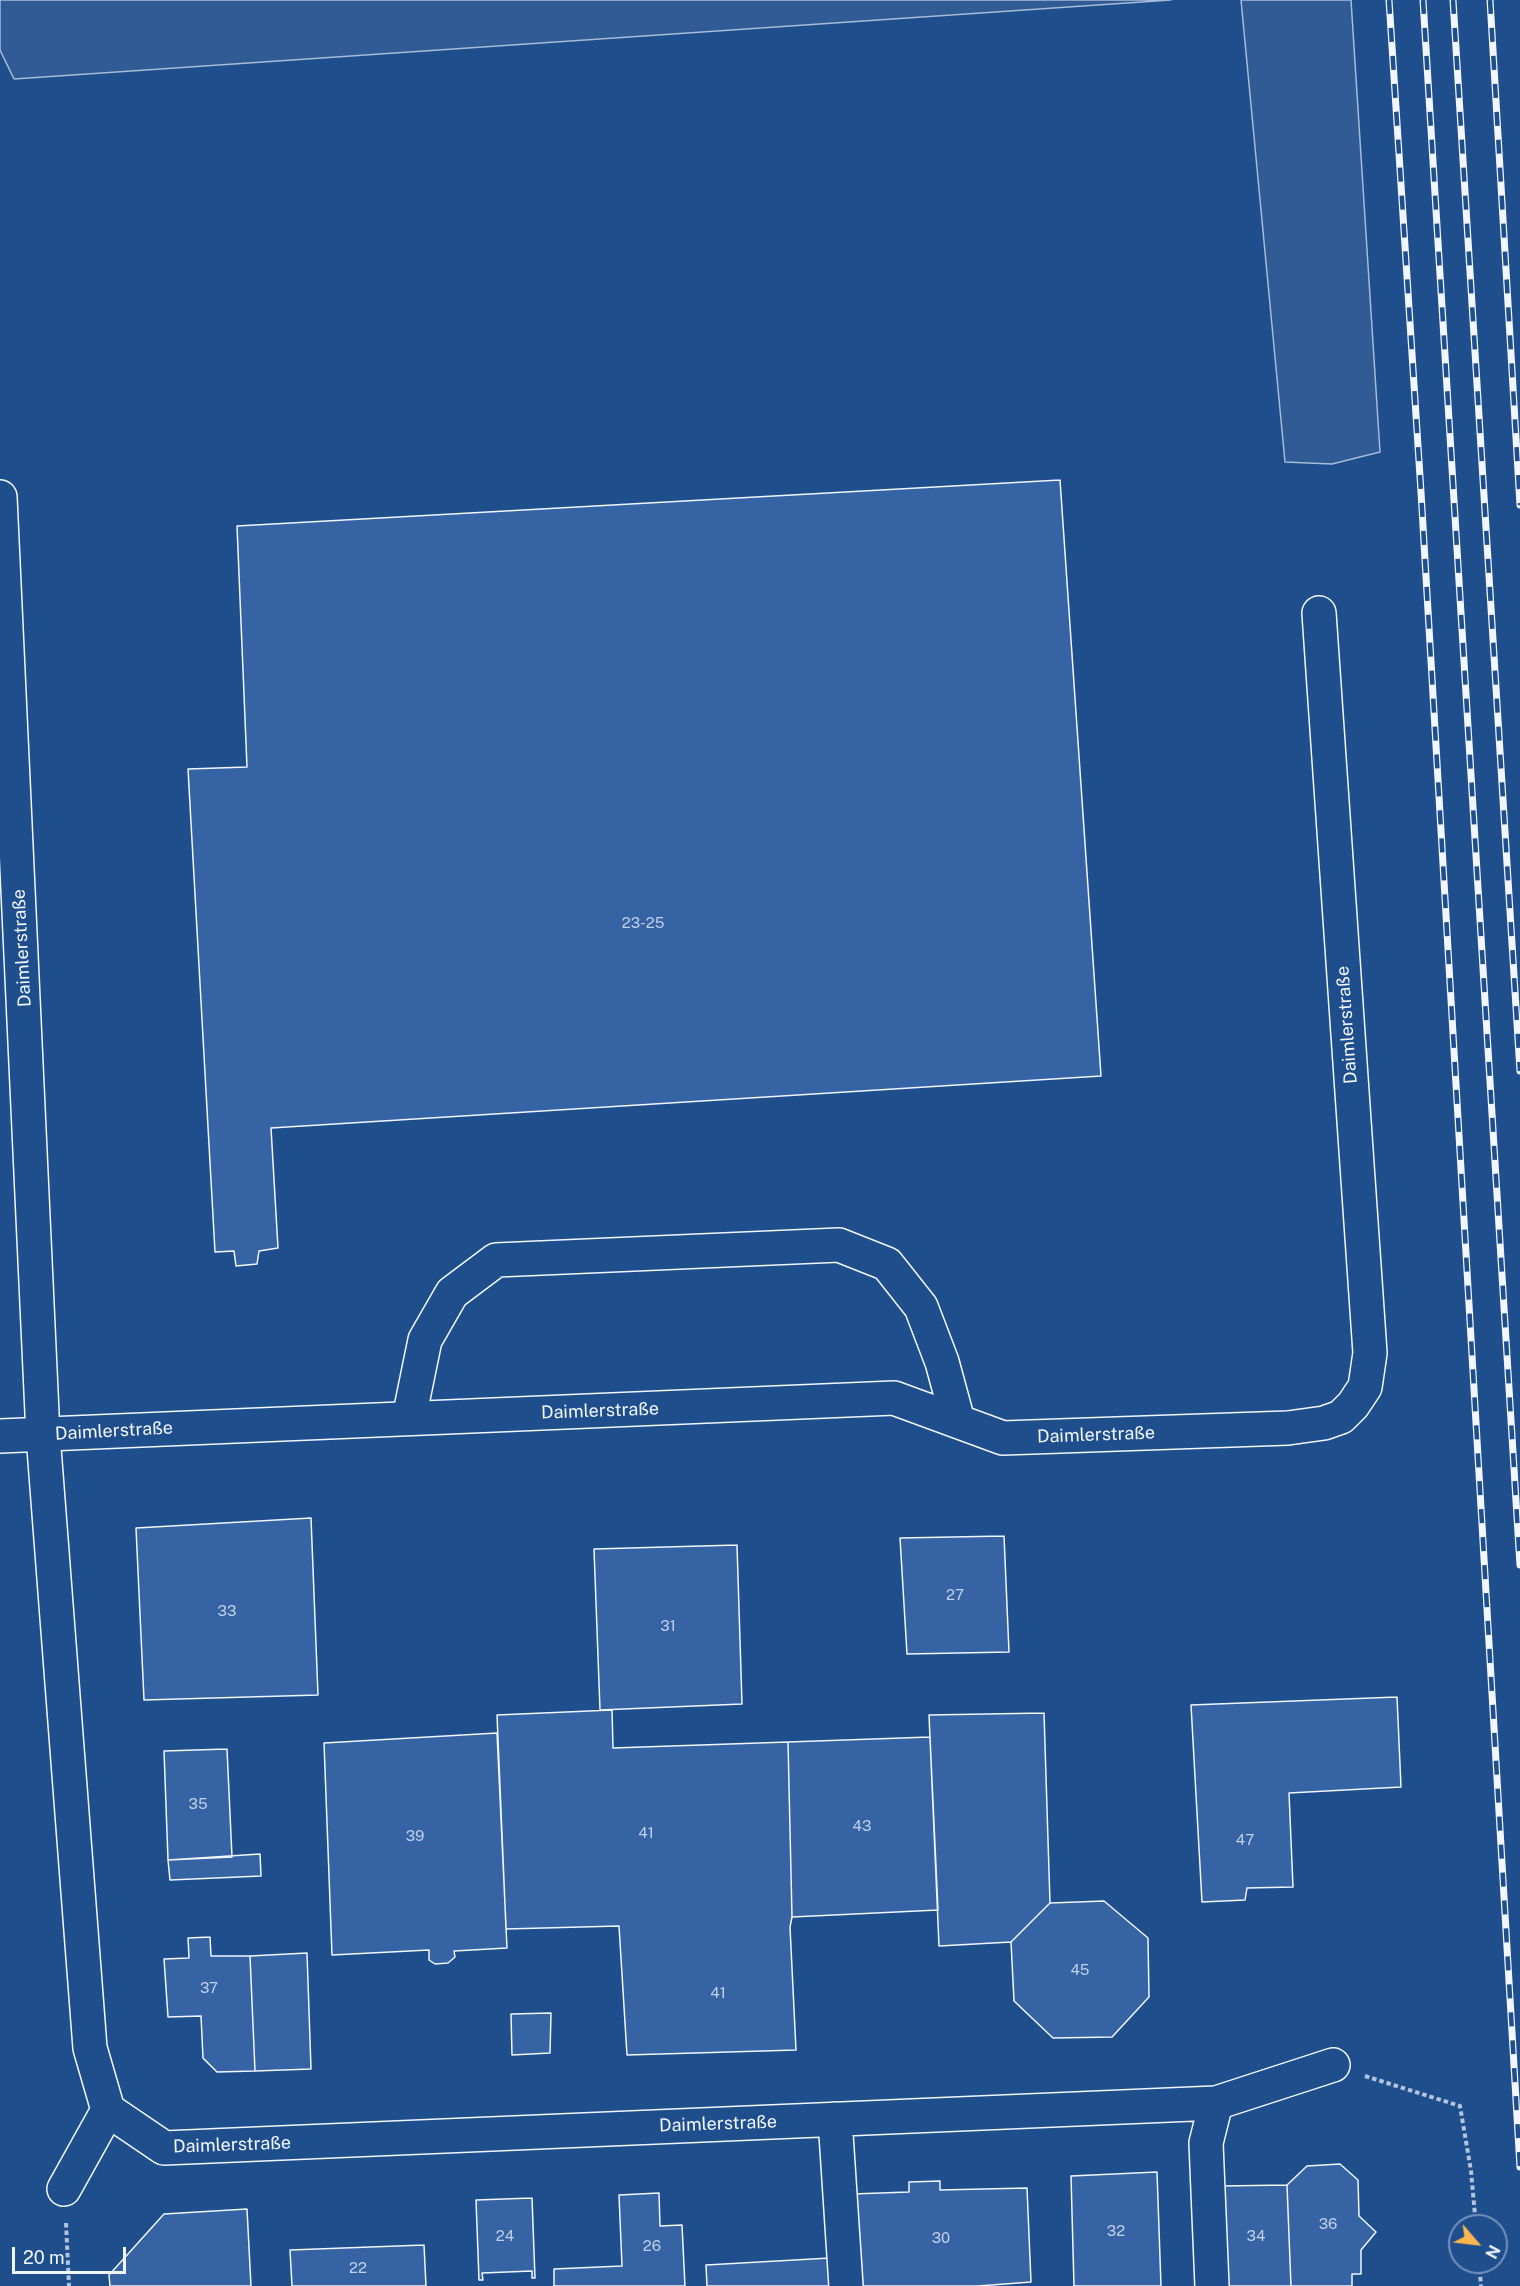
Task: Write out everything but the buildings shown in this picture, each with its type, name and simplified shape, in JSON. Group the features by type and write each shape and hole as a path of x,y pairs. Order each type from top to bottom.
{"street":[{"name":"Daimlerstraße","path":"0,497 43,1435 90,2048 108,2110 164,2148 1216,2103 1333,2065"},
{"name":"Daimlerstraße","path":"0,1436 894,1398 1003,1438 1288,1428 1324,1423 1341,1417 1353,1405 1365,1387 1370,1353 1319,613"},
{"path":"409,1418 425,1340 452,1293 496,1260 839,1245 887,1264 921,1307 942,1362 958,1421"},
{"path":"1212,2286 1206,2143 1216,2103"},
{"path":"64,2189 108,2110"},
{"path":"836,2119 846,2286"}],"path":[{"path":"1333,2065 1460,2106 1471,2171 1475,2214"},
{"path":"64,2189 69,2286"}],"shaded area":[{"path":"0,0 1171,0 14,79 0,50"},
{"path":"1241,0 1351,0 1380,452 1332,464 1285,462"}],"railway":[{"path":"1389,0 1421,492 1520,2167"},
{"path":"1423,0 1520,1565"},
{"path":"1453,0 1520,1071"},
{"path":"1490,0 1520,505"}]}
